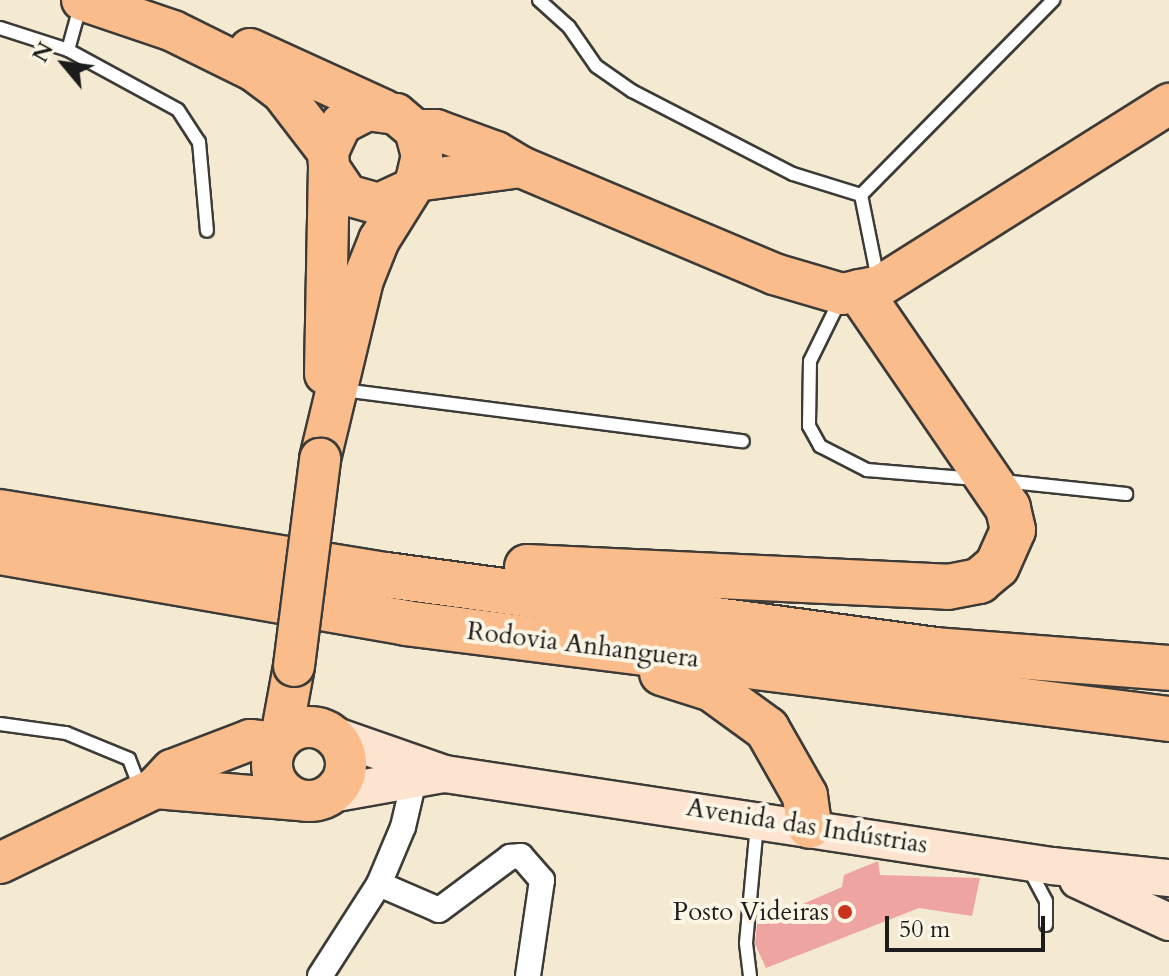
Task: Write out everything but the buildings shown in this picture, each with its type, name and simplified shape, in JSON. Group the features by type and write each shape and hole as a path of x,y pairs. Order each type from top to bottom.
{"highway":[{"path":"386,575 454,562 948,587 979,581 1009,549 1013,530 1008,508 986,480 861,291"},
{"name":"Rodovia Anhanguera","path":"0,512 386,575 936,650 1169,668"},
{"name":"Rodovia Anhanguera","path":"0,552 405,623 1169,719"},
{"path":"405,623 463,640 671,675 712,689 767,729 805,796 809,826"}],"main road":[{"path":"82,0 173,31 254,71 282,92 329,160 347,195 362,202 387,202 412,186 521,167"},
{"path":"173,31 214,34 399,120 422,156 412,186 372,255 327,424 293,669 301,736 272,770 276,783 314,797"},
{"path":"327,424 329,160 341,124 368,110 496,152 521,167 774,274 861,291 1168,106"},
{"path":"0,863 148,791 172,770 250,740 301,736 347,765 314,797 148,791"},
{"name":"Avenida das Indústrias","path":"301,736 430,777 757,817 1040,864 1123,876 1169,878"},
{"name":"Avenida das Indústrias","path":"314,797 430,777"},
{"path":"1040,864 1169,922"},
{"path":"1123,876 1169,894"}],"street":[{"path":"320,976 379,884 403,827 430,777"},
{"path":"379,884 439,910 510,857 521,856 542,880 528,976"}],"lane":[{"path":"68,50 82,0"},
{"path":"539,0 569,27 596,66 632,91 793,174 861,195"},
{"path":"1053,0 861,195 861,291 810,361 809,426 820,446 867,470 1126,494"},
{"path":"0,28 68,50 178,110 199,142 207,231"},
{"path":"327,424 743,441"},
{"path":"0,724 66,733 129,759 148,791"},
{"path":"750,976 746,943 757,817"},
{"path":"1040,864 1035,889 1046,901 1046,925"}],"place":[{"name":"Posto Videiras","path":"845,912"}]}
